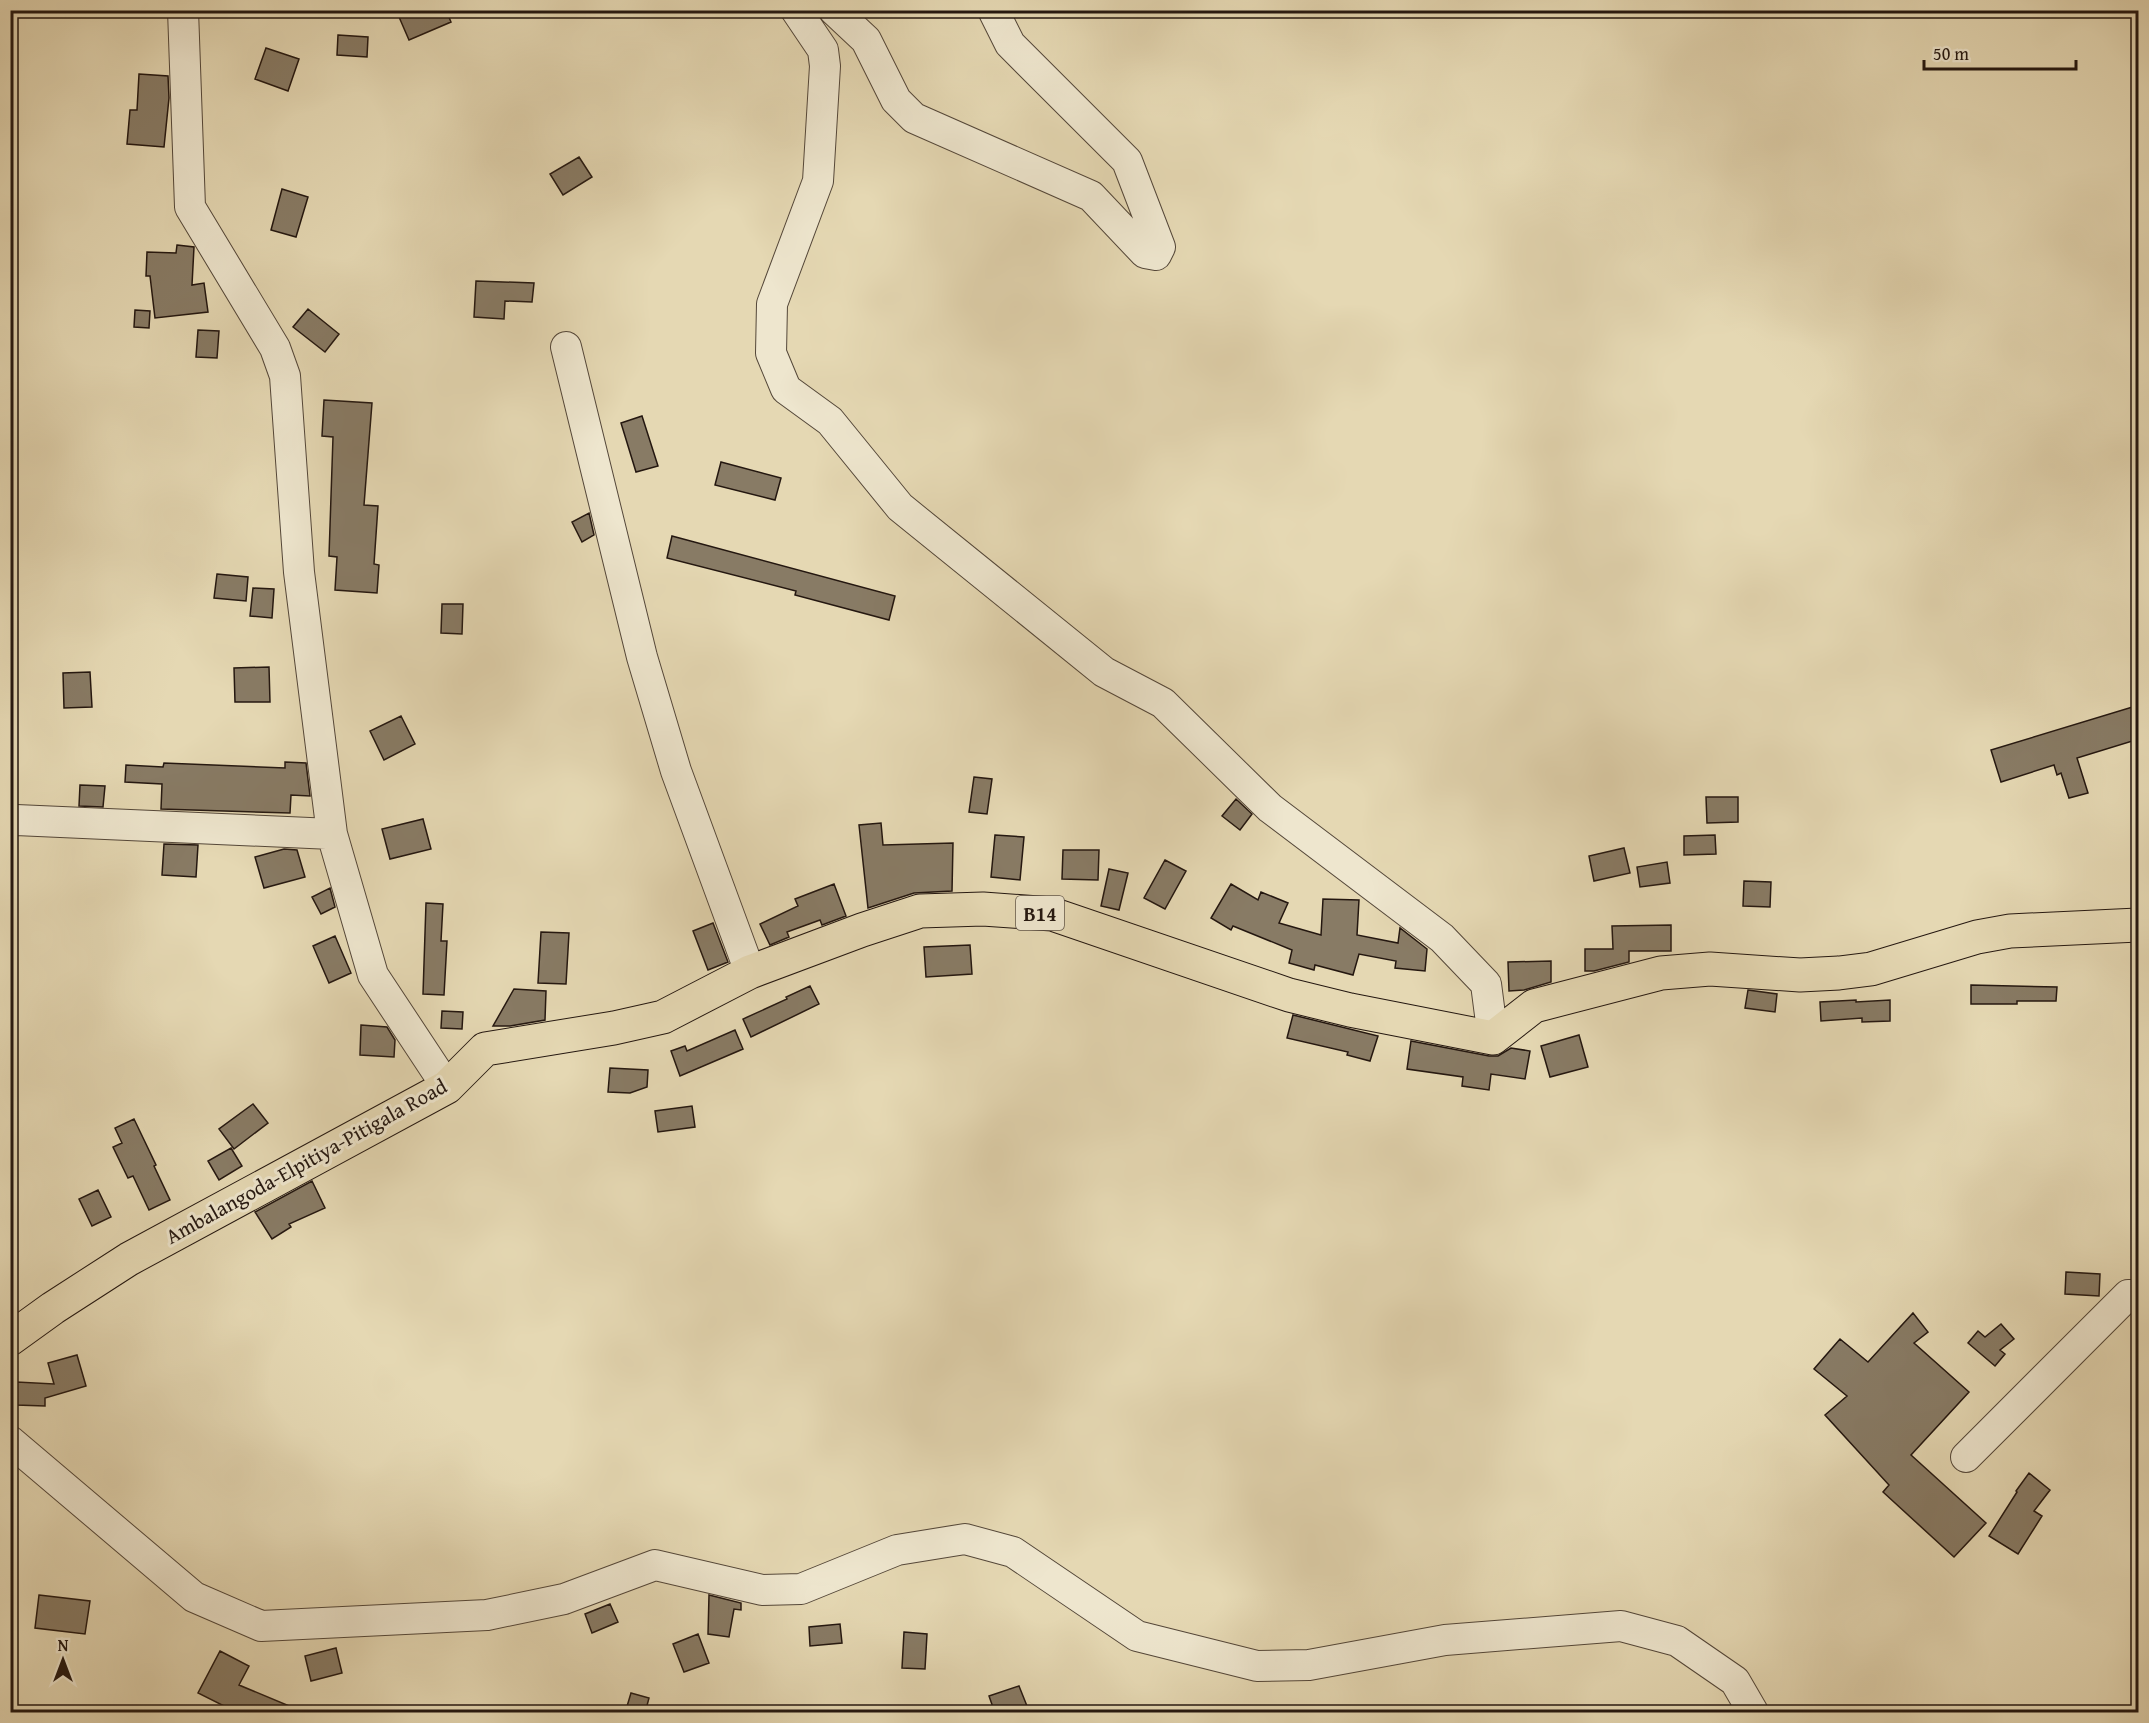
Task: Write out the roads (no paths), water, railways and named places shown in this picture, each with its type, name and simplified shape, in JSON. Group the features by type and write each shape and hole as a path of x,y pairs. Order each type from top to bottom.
{"main road":[{"name":"Ambalangoda-Elpitiya-Pitigala Road","path":"10,1339 129,1258 447,1087 485,1049 614,1028 663,1017 750,972 920,911 983,909 1052,914 1289,995 1350,1010 1493,1038"},
{"path":"1493,1038 1534,1006 1661,973 1710,969 1800,975 1839,973 1871,969 1977,937 2010,931 2139,925"}],"street":[{"path":"183,10 190,207 275,348 285,376 299,572 332,834 373,975 447,1087"},
{"path":"796,10 823,50 825,66 818,181 772,304 771,353 786,389 830,421 900,507 1104,672 1163,703 1270,808 1442,938 1486,984 1493,1038"},
{"path":"834,10 866,40 896,100 914,118 1091,196 1145,252 1156,255 1160,247 1127,161 1010,44 993,10"},
{"path":"566,347 642,657 676,771 750,972"},
{"path":"10,822 16,820 332,834"},
{"path":"1966,1457 2128,1295 2139,1295"},
{"path":"10,1441 194,1597 261,1626 487,1615 564,1599 655,1565 762,1590 801,1590 897,1550 965,1539 1013,1552 1137,1636 1257,1666 1309,1665 1445,1640 1621,1626 1677,1641 1735,1681 1753,1713"}]}
